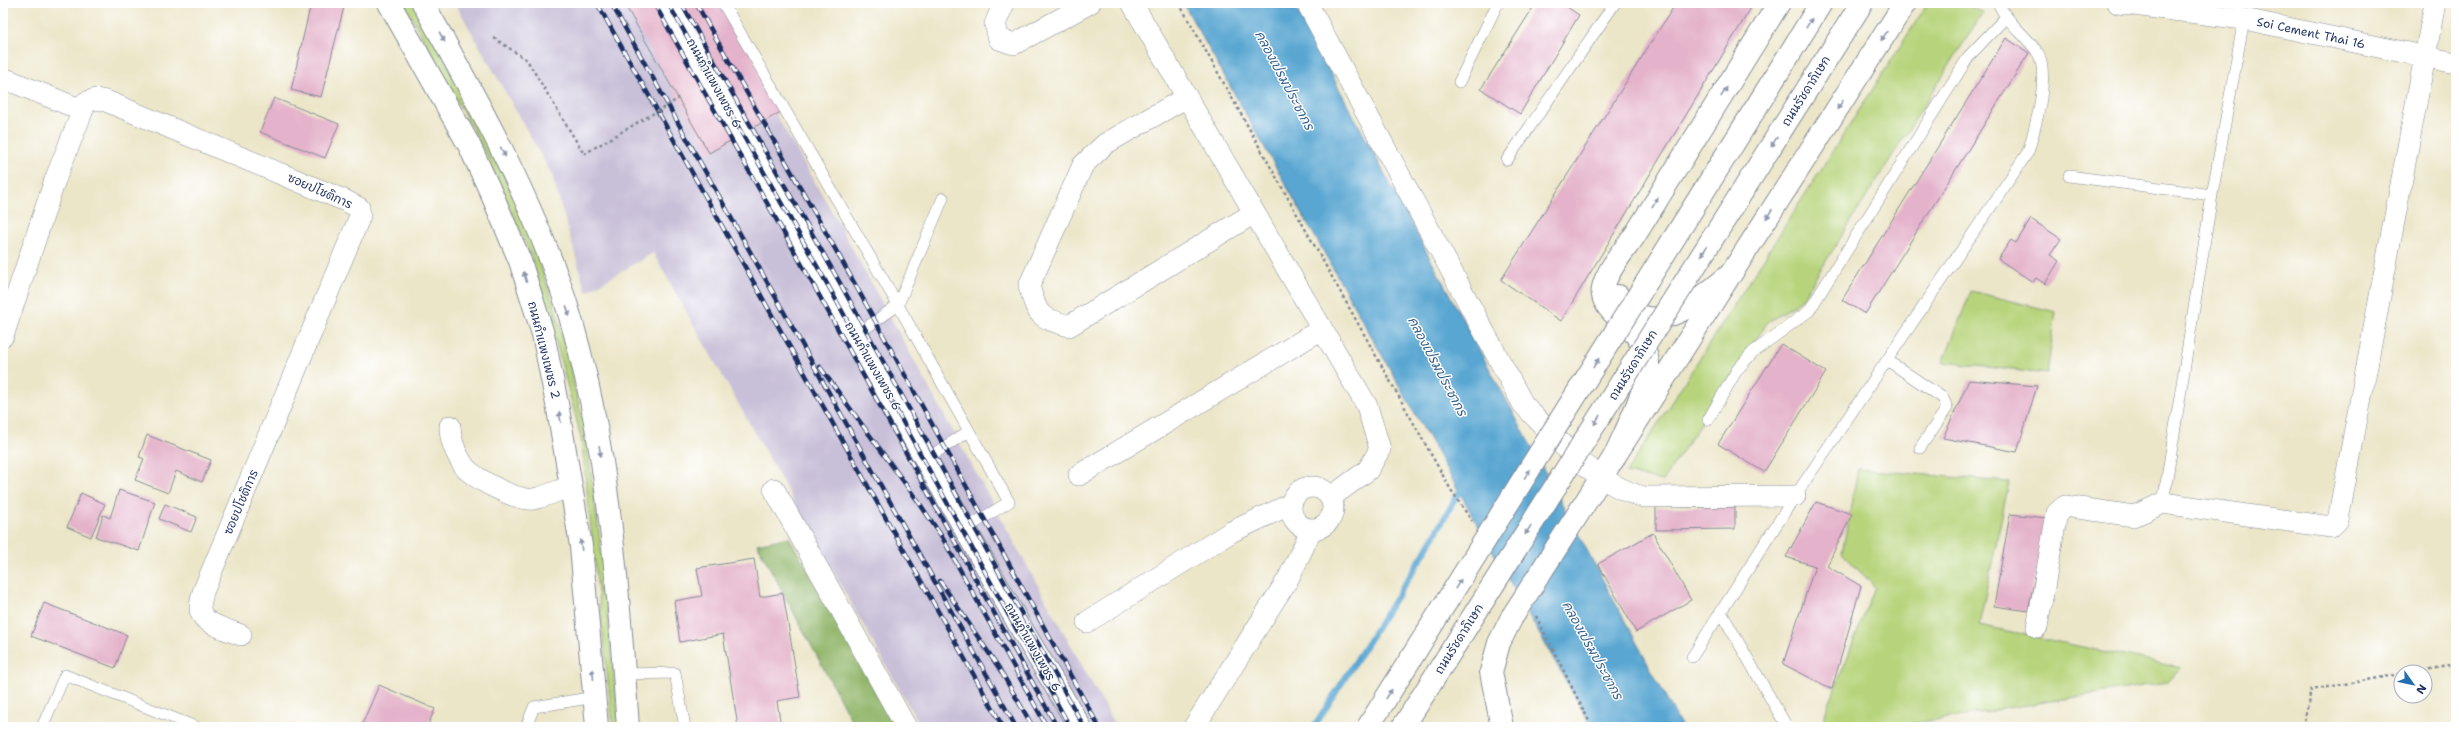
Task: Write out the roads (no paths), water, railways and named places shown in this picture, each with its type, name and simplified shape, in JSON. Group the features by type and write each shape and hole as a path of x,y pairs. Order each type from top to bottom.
{"main road":[{"name":"ถนนกำแพงเพชร 2","path":"390,3 469,145 520,261 543,334 558,409 581,546 597,727"},
{"path":"423,3 483,111 535,222 559,282 576,341 595,424 607,497 628,727"},
{"name":"ถนนกำแพงเพชร 6","path":"668,3 965,529 1080,727"},
{"path":"1607,469 1640,395 1648,365 1646,352 1636,335 1612,312 1605,300 1603,286 1610,269 1635,235 1779,3"},
{"path":"1368,727 1821,3"},
{"name":"ถนนรัชดาภิเษก","path":"1403,727 1862,3"},
{"path":"1502,727 1491,672 1499,643 1512,617 1905,3"},
{"path":"1635,235 1615,275 1614,288 1620,301 1635,314 1658,317 1673,315 1689,307 1731,274"},
{"path":"626,703 636,727"}],"street":[{"path":"1004,3 995,24 999,39 1014,44 1090,3"},
{"path":"1132,3 1367,406 1380,449 1368,470 1331,497"},
{"path":"1307,3 1523,404 1546,428 1607,469 1623,490 1644,497 1795,496"},
{"name":"Soi Cement Thai 16","path":"2118,3 2244,19 2424,58 2456,63"},
{"path":"2037,627 2057,513 2060,509 2066,506 2134,516 2163,503 2331,527 2338,520 2435,3"},
{"path":"3,78 82,110 55,180 3,336"},
{"path":"1187,97 1105,144 1083,165 1029,286 1036,310 1047,320 1069,326 1254,213"},
{"name":"ซอยปโชติการ","path":"82,110 86,102 96,99 106,102 346,201 359,208 360,216 336,276 203,592 200,609 203,617 216,625 241,634"},
{"path":"1079,475 1322,329"},
{"path":"450,426 450,439 465,467 492,486 517,497 532,499 571,486"},
{"path":"1087,622 1231,532 1291,504 1299,491 1305,488 1320,488 1331,497 1334,512 1331,519 1326,524 1312,529 1298,524 1294,519 1291,504"},
{"path":"774,489 906,727"},
{"path":"1194,727 1288,579 1312,529"}],"lane":[{"path":"723,3 898,305 1009,502 965,529"},
{"path":"1459,82 1498,3"},
{"path":"1507,160 1616,3"},
{"path":"1692,657 1795,496 2028,152 2040,109 2042,73 2037,51 2005,18 1998,3"},
{"path":"1708,420 1737,370 1753,352 1809,311 1968,56 2005,18"},
{"path":"2163,503 2212,195 2244,19"},
{"path":"2069,176 2212,195"},
{"path":"856,334 898,305 943,198"},
{"path":"1887,360 1943,398 1947,408 1920,448"},
{"path":"926,459 969,432"},
{"path":"1721,612 1787,727"},
{"path":"624,674 675,673 685,727"},
{"path":"42,727 65,674 196,727"},
{"path":"526,727 534,707 595,697"}],"water":[{"name":"คลองเปรมประชากร","path":"1183,3 1293,3 1682,727 1592,727"}],"waterway":[{"path":"1314,727 1428,547 1463,485"}],"railway":[{"path":"597,3 1003,727"},
{"path":"611,3 1016,727"},
{"path":"654,3 819,295 1057,727"},
{"path":"668,3 830,289 1070,727"},
{"path":"681,3 840,283 1084,727"},
{"path":"696,3 851,277 1099,727"},
{"path":"820,367 920,504 942,537 1047,727"},
{"path":"940,581 999,668 1033,727"}]}
